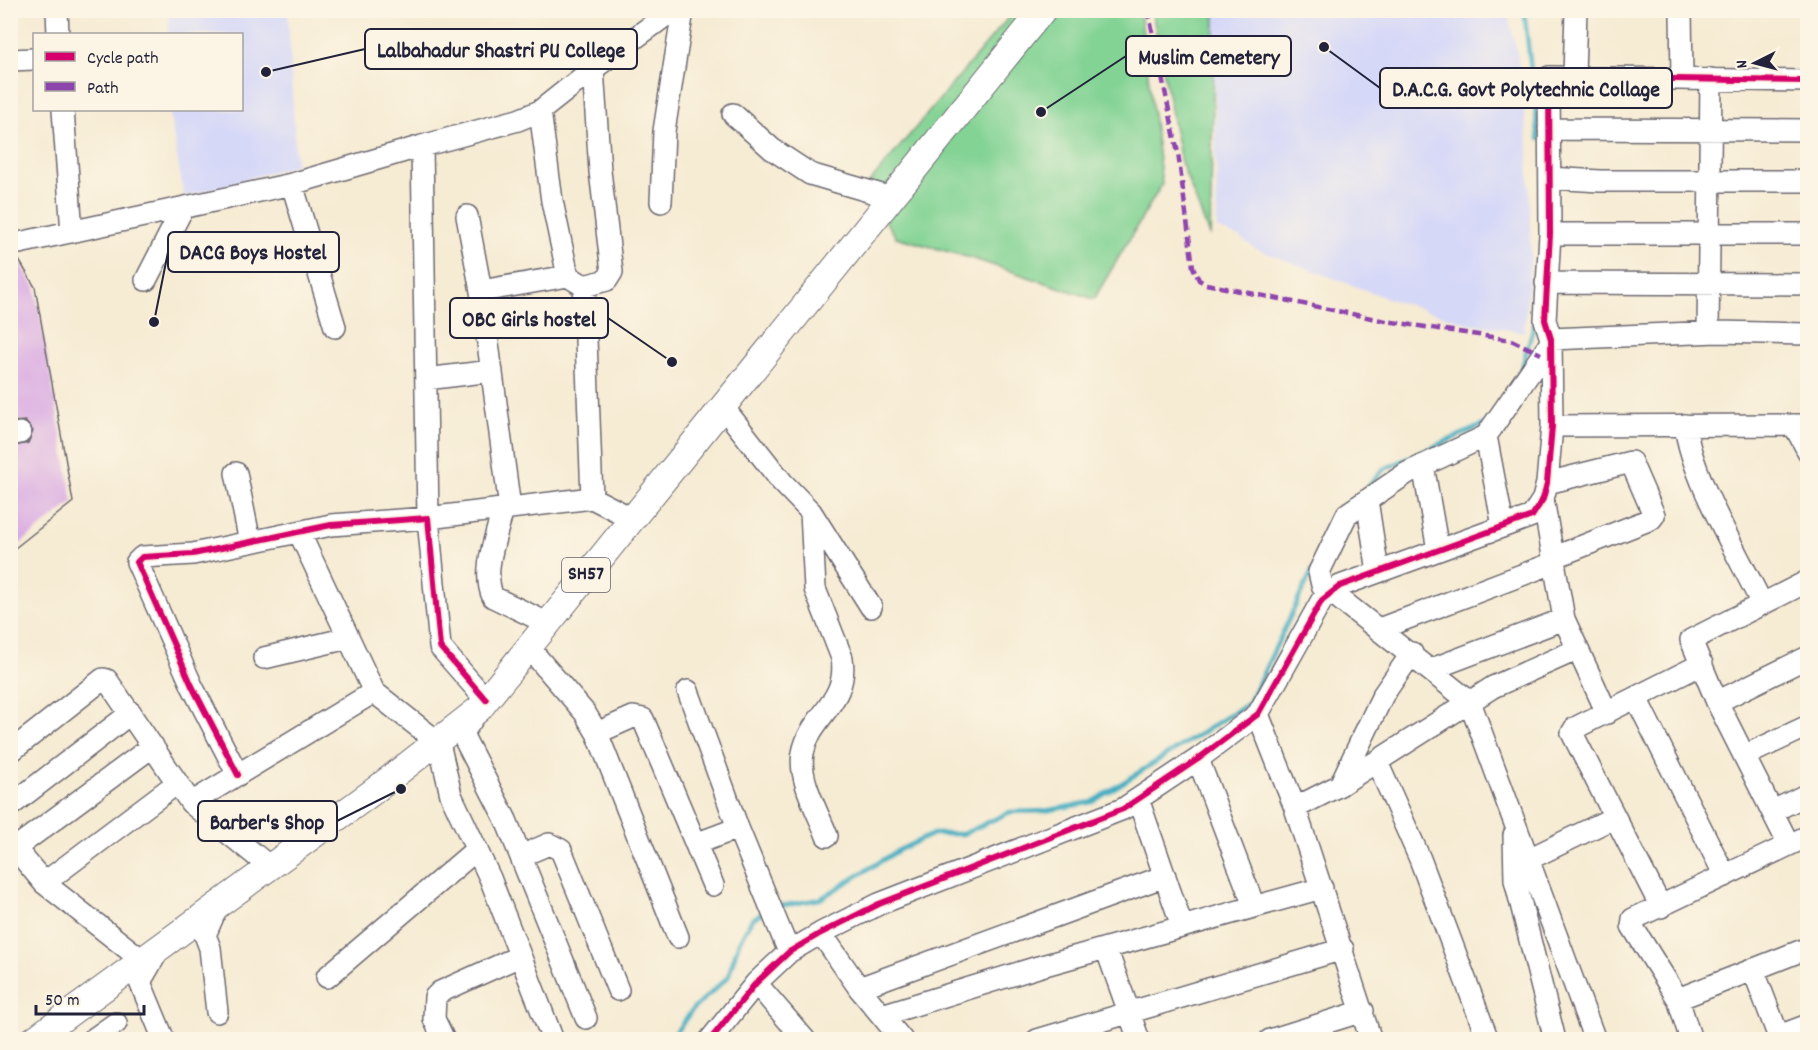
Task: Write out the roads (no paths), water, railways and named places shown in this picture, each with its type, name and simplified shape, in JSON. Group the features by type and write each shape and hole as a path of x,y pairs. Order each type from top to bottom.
{"main road":[{"name":"SH57","path":"33,1040 439,743 483,705 1043,10"}],"street":[{"path":"57,10 58,33"},
{"path":"10,245 292,184 518,120 540,111 592,69 673,10"},
{"path":"661,202 664,131 683,10"},
{"path":"1574,76 1576,10"},
{"path":"1681,10 1682,79"},
{"path":"10,60 33,59"},
{"path":"481,291 607,280 612,272 600,171 592,69"},
{"path":"1607,713 1576,650 1564,618 1545,491 1552,426 1550,342 1545,320 1550,234 1549,77 1808,81"},
{"path":"1708,332 1711,235 1711,79"},
{"path":"63,111 72,232"},
{"path":"540,111 552,201 576,281 592,498"},
{"path":"733,114 772,149 810,174 892,198"},
{"path":"1550,129 1808,129"},
{"path":"422,146 428,518 440,647 483,705 462,734 521,856 586,1018"},
{"path":"1550,178 1808,181"},
{"path":"292,184 335,327"},
{"path":"146,280 183,208"},
{"path":"467,216 481,291 492,370 507,508 490,564 489,588 493,597 545,626 529,648 585,713 597,733 678,937"},
{"path":"1550,234 1808,234"},
{"path":"1546,283 1808,284"},
{"path":"1550,342 1708,332 1808,334"},
{"path":"1550,342 1486,436 1407,473 1347,514 1319,572 1322,585 1412,653 1470,702 1595,1040"},
{"path":"426,379 492,370"},
{"path":"723,407 782,482 811,512 871,607"},
{"path":"1685,425 1688,444 1698,473 1762,604"},
{"path":"1552,426 1801,425 1808,452"},
{"path":"1486,436 1503,526"},
{"path":"710,1040 756,983 789,952 821,933 879,904 1123,809 1198,759 1258,714 1322,600 1340,586 1532,516 1545,491 1631,462 1654,515 1652,519 1379,628"},
{"path":"1423,465 1437,550"},
{"path":"236,472 250,543"},
{"path":"238,775 192,686 137,562 142,557 193,554 331,525 428,518 592,498 633,519"},
{"path":"1367,500 1378,572"},
{"path":"811,512 815,589 842,658 844,670 840,691 807,739 802,754 806,779 827,836"},
{"path":"299,531 374,692 439,743 452,795 477,849 553,1040"},
{"path":"1691,1040 1678,999 1631,923 1632,919 1798,840 1773,811 1717,702 1691,640 1808,581"},
{"path":"1432,669 1564,618"},
{"path":"264,658 348,638"},
{"path":"1295,808 1340,785 1510,678 1576,650"},
{"path":"1340,785 1383,695 1412,653"},
{"path":"1717,702 1808,657"},
{"path":"1661,907 1572,733 1575,729 1702,664"},
{"path":"10,752 103,679 110,683 190,803 270,867"},
{"path":"688,691 738,828 789,952"},
{"path":"190,803 374,692"},
{"path":"1636,698 1725,876"},
{"path":"10,806 131,713"},
{"path":"1258,714 1295,808 1371,1040"},
{"path":"597,733 633,717 643,719 698,843 713,885"},
{"path":"1746,755 1808,726"},
{"path":"153,746 12,848 44,883 151,953 140,982 164,1040"},
{"path":"1198,759 1254,906"},
{"path":"1377,762 1420,859 1488,1040"},
{"path":"44,883 177,783"},
{"path":"1773,811 1808,794"},
{"path":"1138,799 1182,926"},
{"path":"1528,859 1615,817"},
{"path":"1514,819 1515,879 1555,1040"},
{"path":"698,843 738,828"},
{"path":"521,856 549,844 561,850 618,990"},
{"path":"327,977 477,849"},
{"path":"859,988 1165,876"},
{"path":"882,1015 1182,926 1322,888"},
{"path":"217,1012 210,948 205,935 218,905"},
{"path":"821,933 859,988 902,1040"},
{"path":"1106,948 1139,1040"},
{"path":"1678,999 1808,948"},
{"path":"1037,1040 1343,949"},
{"path":"444,1040 434,1019 435,997 440,992 520,956"},
{"path":"1754,969 1779,1038 1808,1025"},
{"path":"756,983 805,1040"},
{"path":"1270,1040 1363,1011"},
{"path":"92,1040 116,1023"}],"waterway":[{"path":"1524,10 1539,139"},
{"path":"1521,370 1536,318"},
{"path":"1365,490 1384,469 1485,424"},
{"path":"775,907 820,899 899,850 933,834 963,834 1010,812 1045,811 1092,802 1249,703 1312,571"},
{"path":"670,1040 693,1009 728,977 739,942 752,919 765,912"}],"place":[{"name":"D.A.C.G. Govt Polytechnic Collage","path":"1324,47"},
{"name":"Lalbahadur Shastri PU College","path":"266,72"},
{"name":"Muslim Cemetery","path":"1041,112"},
{"name":"DACG Boys Hostel","path":"154,322"},
{"name":"OBC Girls hostel","path":"672,362"},
{"name":"Barber's Shop","path":"401,789"}]}
